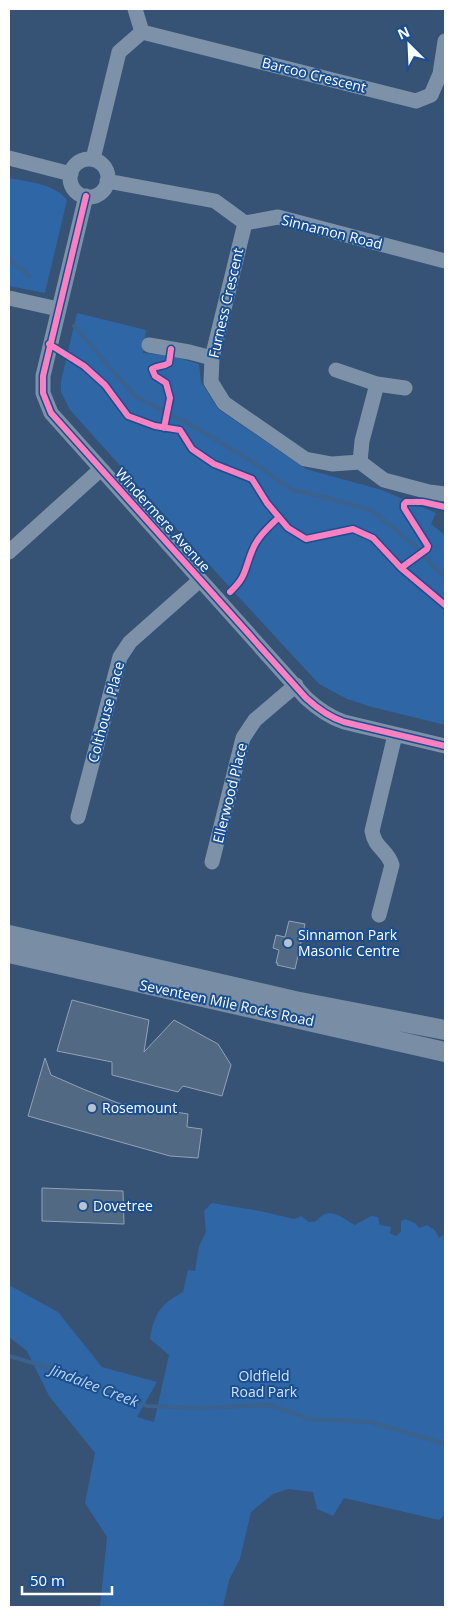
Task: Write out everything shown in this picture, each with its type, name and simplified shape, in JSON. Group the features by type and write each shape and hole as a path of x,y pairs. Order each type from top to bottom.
{"main road":[{"name":"Seventeen Mile Rocks Road","path":"9,935 295,1001 445,1030"},
{"name":"Seventeen Mile Rocks Road","path":"9,953 445,1052"}],"street":[{"path":"93,159 119,52 142,32 135,9"},
{"name":"Barcoo Crescent","path":"142,32 416,101 431,95 440,74 445,41"},
{"path":"9,158 71,174"},
{"path":"93,159 103,165 108,175 105,186 97,194 86,196 73,188 70,179 71,174 72,169 79,162 93,159"},
{"path":"107,181 215,201 245,224"},
{"name":"Windermere Avenue","path":"86,196 43,376 45,398 55,419 317,708 334,719 445,746"},
{"name":"Sinnamon Road","path":"245,224 278,217 445,261"},
{"name":"Furness Crescent","path":"245,224 212,358 211,382 224,403 305,459 332,464 360,462"},
{"path":"9,298 58,309"},
{"path":"149,345 212,358"},
{"path":"336,370 376,384 405,388"},
{"path":"376,384 362,442 360,462 384,480 429,492 445,494"},
{"path":"9,552 101,469"},
{"name":"Colthouse Place","path":"78,817 120,657 130,642 200,580"},
{"name":"Ellerwood Place","path":"212,862 243,738 256,720 296,685"},
{"path":"379,915 392,865 390,858 374,841 372,831 394,735"}],"green space":[{"path":"9,178 48,187 62,194 67,200 45,293 9,286"},
{"path":"77,313 146,330 143,353 171,356 199,364 201,382 218,409 306,469 382,490 436,513 431,524 445,535 445,725 347,699 319,684 70,410 61,392 61,381"},
{"name":"Oldfield Road Park","path":"212,1203 294,1219 301,1216 309,1222 316,1221 323,1215 331,1213 355,1225 371,1216 378,1217 380,1225 391,1227 390,1233 396,1236 401,1232 401,1221 405,1219 415,1223 419,1228 427,1225 435,1230 439,1238 445,1234 445,1515 439,1520 344,1498 333,1516 317,1509 313,1492 288,1489 273,1494 251,1512 240,1559 229,1580 223,1607 100,1607 107,1537 85,1503 95,1453 49,1396 27,1351 9,1337 9,1285 58,1312 102,1367 157,1382 137,1417 154,1422 169,1355 150,1339 154,1322 164,1305 183,1292 188,1270 195,1271 199,1246 206,1232 204,1211"}],"building":[{"name":"Sinnamon Park Masonic Centre","path":"289,921 305,924 295,969 277,965 279,950 273,948 276,935 285,937"},
{"path":"72,1000 149,1020 144,1052 174,1020 218,1044 231,1065 222,1096 183,1086 178,1092 112,1075 112,1062 57,1051"},
{"name":"Rosemount","path":"45,1058 51,1075 118,1103 188,1114 187,1127 202,1129 198,1158 170,1156 28,1116"},
{"name":"Dovetree","path":"42,1188 123,1191 124,1224 42,1221"}],"waterway":[{"path":"9,259 29,276"},
{"path":"74,326 135,396 191,425 247,458 293,490 373,511 414,545 437,570 445,575"},
{"name":"Jindalee Creek","path":"9,1356 64,1372 147,1406 202,1408 270,1405 309,1419 371,1422 445,1444"}],"cycle path":[{"path":"86,196 43,376 43,393 51,413 310,702 329,715 344,722 445,746"},
{"path":"49,344 84,366 105,385 128,416 155,426 180,430 192,449 214,464 252,479 267,503 288,528 306,539 353,529 373,538 401,568 445,605"},
{"path":"164,428 170,398 166,383 155,376 152,369 169,363 171,349"},
{"path":"401,568 427,549 428,546 404,508 404,504 406,502 423,502 445,507"},
{"path":"230,592 242,577 257,541 279,517"}],"place":[{"name":"Sinnamon Park Masonic Centre","path":"288,943"},
{"name":"Rosemount","path":"92,1108"},
{"name":"Dovetree","path":"83,1206"}]}
